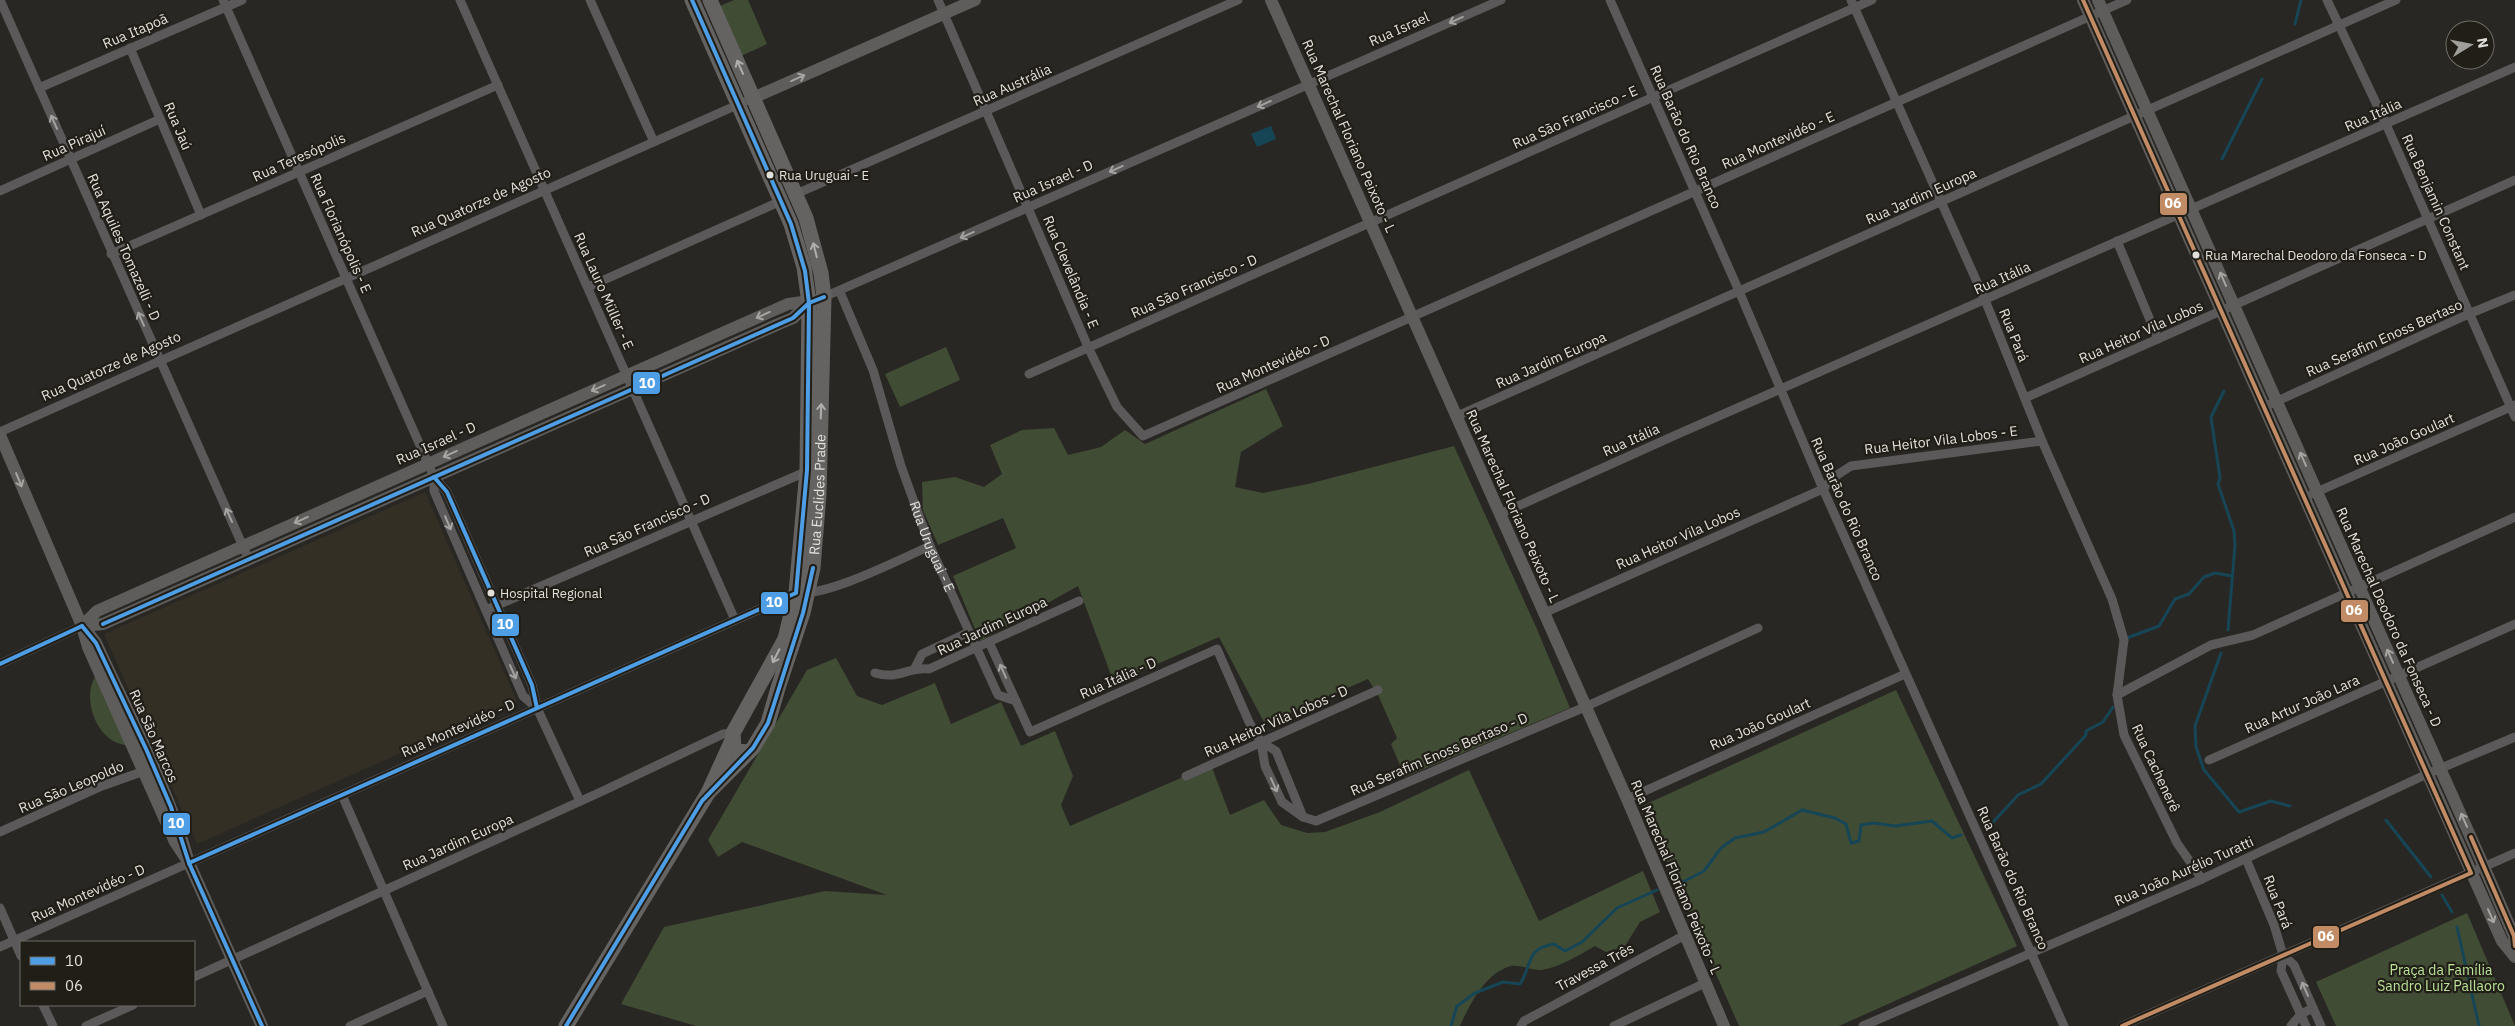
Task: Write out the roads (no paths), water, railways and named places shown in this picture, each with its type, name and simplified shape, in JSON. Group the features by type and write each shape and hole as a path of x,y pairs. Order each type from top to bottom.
{"main road":[{"path":"692,0 791,224 804,267 809,302"},
{"path":"710,0 796,194 814,244 824,297"},
{"name":"Rua Euclides Prade","path":"708,793 749,752 768,723 802,594 814,469 824,297"},
{"name":"Rua Euclides Prade","path":"809,302 814,469"},
{"name":"Rua Euclides Prade","path":"566,1026 708,793 733,736 785,639 802,594"},
{"path":"750,703 757,700 765,702 770,715"},
{"path":"733,736 736,751 749,752"}],"street":[{"name":"Rua Aquiles Tomazelli - D","path":"0,0 111,254 249,560"},
{"name":"Rua Itapoã","path":"39,88 130,48 224,3 242,0"},
{"name":"Rua Lauro Müller - E","path":"460,0 735,620"},
{"path":"590,0 654,142"},
{"name":"Rua Clevelândia - E","path":"938,0 1088,347 1117,407 1143,436"},
{"name":"Rua Quatorze de Agosto","path":"0,433 975,0"},
{"name":"Rua Austrália","path":"796,194 1238,0"},
{"name":"Rua Marechal Floriano Peixoto - L","path":"1272,0 1627,799 1724,1026"},
{"name":"Rua Israel","path":"1309,84 1501,0"},
{"name":"Rua Barão do Rio Branco","path":"1610,0 1905,674 2064,1026"},
{"name":"Rua São Francisco - E","path":"1372,223 1653,98 1853,4 1872,0"},
{"name":"Rua Marechal Deodoro da Fonseca - D","path":"2083,0 2502,941 2515,957"},
{"name":"Rua Montevidéo - E","path":"1413,317 2090,16 2101,5 2127,0"},
{"name":"Rua Benjamin Constant","path":"2327,0 2386,124 2513,406 2515,417"},
{"name":"Rua Jardim Europa","path":"1457,416 2396,0"},
{"name":"Rua Florianópolis - E","path":"224,3 428,463 434,478 434,491 523,696 537,708"},
{"name":"Rua Pará","path":"1853,4 1985,300 2042,441 2112,599"},
{"name":"Rua Marechal Deodoro da Fonseca - D","path":"2101,5 2484,867 2514,936 2515,946"},
{"name":"Rua Jaú","path":"130,48 201,215"},
{"name":"Rua Itália","path":"1500,514 2515,67"},
{"name":"Rua Israel - D","path":"82,626 97,611 627,375 788,304 809,302 840,292 1309,84"},
{"name":"Rua Teresópolis","path":"111,254 498,85"},
{"name":"Rua Pirajuí","path":"0,191 160,119"},
{"name":"Rua Heitor Vila Lobos","path":"2024,398 2429,220 2515,180"},
{"path":"588,287 781,201"},
{"name":"Rua São Francisco - D","path":"1028,374 1372,223"},
{"path":"2117,241 2158,339"},
{"name":"Rua Uruguai - E","path":"840,292 873,370 901,466 930,546 998,695 1016,701"},
{"name":"Rua Serafim Enoss Bertaso","path":"2264,407 2471,313 2515,296"},
{"name":"Rua Israel - D","path":"0,664 82,626 103,624 793,318 809,302"},
{"name":"Rua Montevidéo - D","path":"1143,436 1413,317"},
{"name":"Rua João Goulart","path":"2304,498 2513,406"},
{"name":"Rua São Marcos","path":"0,433 82,626 96,643 115,696 148,770 183,838 189,863 262,1026"},
{"name":"Rua Heitor Vila Lobos - E","path":"1823,488 1834,477 1851,466 2042,441"},
{"name":"Rua São Francisco - D","path":"486,610 814,469"},
{"name":"Rua Florianópolis - E","path":"434,478 445,487 532,685 537,708 580,802"},
{"name":"Rua Heitor Vila Lobos","path":"1544,613 1823,488"},
{"path":"2118,696 2211,645 2253,635 2515,517"},
{"name":"Rua Montevidéo - D","path":"0,947 735,620 802,594 828,589 930,546"},
{"path":"155,585 161,598"},
{"name":"Rua Cachenerê","path":"2112,599 2124,640 2118,696 2124,735 2177,843 2202,880"},
{"name":"Rua Jardim Europa","path":"875,673 892,677 915,668 929,669 1079,601"},
{"name":"Rua Artur João Lara","path":"2209,760 2515,624"},
{"name":"Rua Serafim Enoss Bertaso - D","path":"1303,817 1316,821 1336,813 1585,707 1758,628"},
{"name":"Rua Jardim Europa","path":"915,668 922,654 969,632"},
{"path":"989,642 1016,701"},
{"name":"Rua Itália - D","path":"1016,701 1030,732 1216,649 1249,722 1261,742"},
{"path":"922,654 929,669"},
{"name":"Rua João Goulart","path":"1627,799 1905,674"},
{"name":"Rua Heitor Vila Lobos - D","path":"1186,776 1378,690"},
{"name":"Rua Jardim Europa","path":"195,977 580,802 723,734 733,736"},
{"name":"Rua João Aurélio Turatti","path":"1863,1026 2202,880 2428,774 2515,737"},
{"path":"1261,742 1265,766 1282,802 1303,817"},
{"path":"1261,742 1276,752 1303,817"},
{"name":"Rua São Leopoldo","path":"0,832 102,786 148,770"},
{"path":"342,795 443,1026"},
{"path":"2122,1026 2515,853"},
{"name":"Rua Pará","path":"2246,859 2274,925 2283,955 2281,971 2306,1026"},
{"path":"0,908 20,954"},
{"name":"Travessa Três","path":"1521,1026 1524,1020 1684,935"},
{"name":"Rua Pará","path":"2283,955 2294,965 2321,1026"},
{"path":"1614,1026 1705,982"},
{"path":"350,1026 428,991"},
{"path":"43,1006 53,1026"},
{"path":"86,1026 131,1006"},
{"path":"2291,1026 2301,1014 2313,1008"}],"water":[{"path":"1271,126 1276,139 1257,147 1251,134"}],"waterway":[{"path":"2295,24 2301,0"},
{"path":"2222,159 2262,79"},
{"path":"2224,391 2211,417 2220,478 2218,484 2234,531 2235,545 2228,630"},
{"path":"2127,638 2159,626 2175,599 2189,594 2204,577 2215,573 2232,576"},
{"path":"2221,653 2195,726 2196,747 2204,770 2239,812 2271,801 2290,806"},
{"path":"1986,830 2018,795 2041,784 2086,735 2086,731 2103,722 2113,707"},
{"path":"1681,883 1704,871 1721,848 1735,838 1764,832 1802,810 1835,818 1846,824 1851,843 1859,841 1861,825 1874,823 1895,826 1932,821 1952,838 1961,835"},
{"path":"2386,820 2431,877"},
{"path":"1451,1026 1457,1006 1475,993 1503,982 1520,984 1531,958 1538,950 1554,944 1565,951 1582,942 1617,908 1657,890"},
{"path":"2442,895 2452,912"},
{"path":"2457,927 2479,1026"}],"place":[{"name":"Rua Uruguai - E","path":"770,175"},
{"name":"Rua Marechal Deodoro da Fonseca - D","path":"2196,255"},
{"name":"Hospital Regional","path":"491,593"}],"park label":[{"name":"Praça da Família Sandro Luiz Pallaoro","path":"2441,978"}]}
